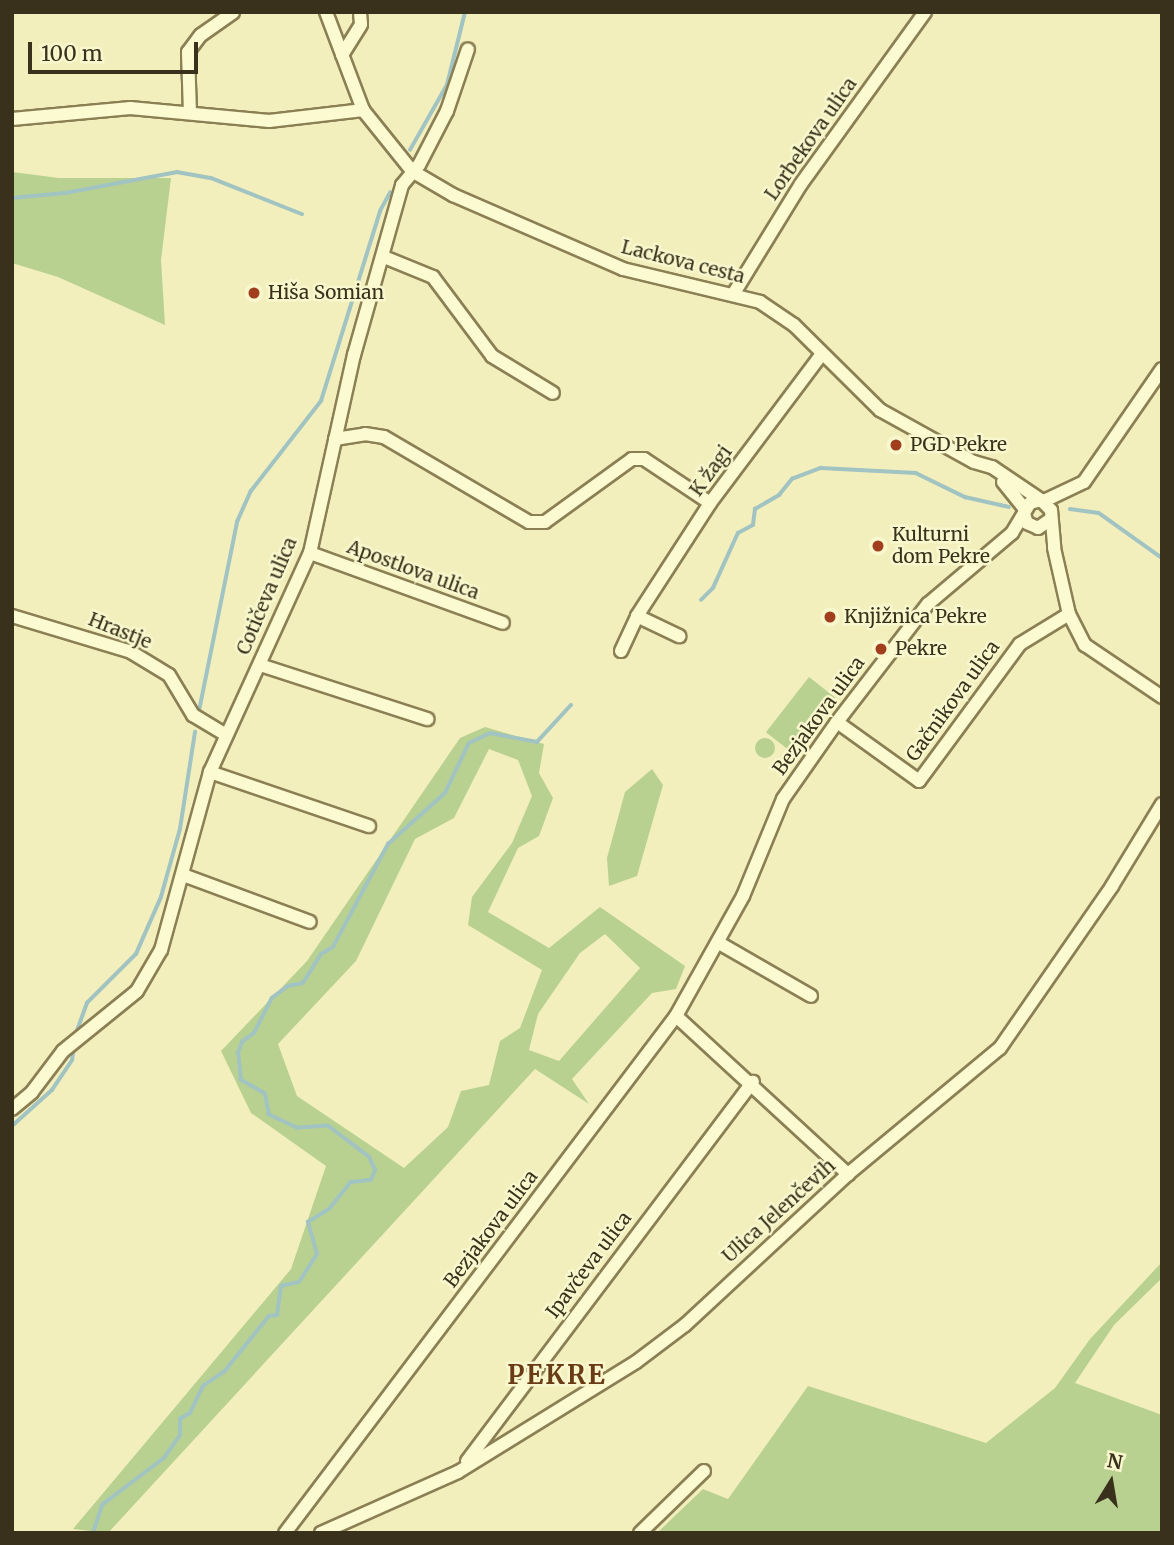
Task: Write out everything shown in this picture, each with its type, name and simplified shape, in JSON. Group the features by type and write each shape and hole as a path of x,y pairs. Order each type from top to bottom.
{"street":[{"name":"Lackova cesta","path":"326,12 363,110 412,171 453,195 623,269 734,293 785,319 880,410 974,462 992,467 1042,500"},
{"path":"342,55 361,24 360,12"},
{"name":"Lorbekova ulica","path":"734,293 801,184 925,12"},
{"path":"190,113 188,52 201,35 233,13"},
{"name":"Cotičeva ulica","path":"12,1108 75,1042 136,991 161,950 210,772 310,553 335,439 402,185 447,111 468,49"},
{"path":"12,119 130,108 269,121 363,110"},
{"path":"384,257 433,277 492,356 553,393"},
{"name":"K žagi","path":"621,652 638,616 710,503 822,354"},
{"path":"1012,533 1035,527 1052,516 1077,489 1162,369"},
{"path":"335,439 365,433 384,437 529,522 545,522 632,459 643,459 710,503"},
{"path":"974,462 1012,488 1035,527 1054,548"},
{"path":"1025,511 1042,500 1077,489"},
{"path":"1042,500 1052,516 1054,548 1069,614 1085,645 1099,658 1162,697"},
{"name":"Bezjakova ulica","path":"285,1533 676,1016 719,943 783,799 836,722 934,597 1012,533 1025,511"},
{"name":"Apostlova ulica","path":"310,553 503,623"},
{"name":"Gačnikova ulica","path":"836,722 919,781 1020,644 1069,614"},
{"name":"Hrastje","path":"12,616 131,652 169,675 193,715 226,735"},
{"path":"638,616 679,636"},
{"path":"260,666 427,719"},
{"path":"210,772 369,826"},
{"name":"Ulica Jelenčevih","path":"321,1533 458,1472 636,1362 685,1325 848,1174 1000,1048 1112,886 1162,804"},
{"path":"183,875 310,922"},
{"path":"719,943 811,996"},
{"path":"676,1016 753,1082 848,1174"},
{"name":"Ipavčeva ulica","path":"458,1472 753,1082"},
{"path":"640,1533 704,1471"}],"green space":[{"path":"12,172 59,178 171,178 161,260 165,325 58,277 12,263"},
{"path":"809,677 836,698 793,753 766,732"},
{"path":"485,727 544,744 539,773 553,798 539,836 518,848 488,912 549,948 600,907 685,966 676,989 652,993 572,1079 589,1104 535,1069 108,1533 73,1529 291,1269 326,1166 251,1113 221,1051 307,961 460,738","holes":["489,749 518,760 532,796 512,843 472,897 468,925 542,970 520,1028 500,1041 489,1085 461,1091 448,1127 404,1168 297,1096 278,1044 356,961 415,839 454,818","605,934 640,968 559,1061 529,1050 538,1014 580,953"]},
{"path":"765,738 772,741 775,748 772,755 765,758 758,755 755,748 758,741"},
{"path":"652,769 663,785 637,876 609,886 607,858 625,792"},
{"path":"1162,1262 1162,1278 1114,1325 1075,1383 1162,1415 1162,1533 657,1533 703,1489 728,1499 808,1386 986,1443 1055,1388 1090,1339"}],"waterway":[{"path":"410,150 447,85 465,12"},
{"path":"12,198 65,193 177,172 211,178 302,214"},
{"path":"199,711 237,522 251,491 321,401 380,211 390,193"},
{"path":"701,600 713,588 738,533 753,525 755,509 779,495 792,479 821,468 916,473 965,497 1009,507"},
{"path":"1070,509 1099,513 1162,558"},
{"path":"93,1533 102,1505 164,1458 180,1435 180,1419 190,1413 203,1386 224,1372 269,1316 277,1315 281,1286 299,1282 317,1254 308,1222 329,1209 351,1182 371,1180 375,1170 369,1157 328,1126 297,1128 269,1115 265,1094 241,1080 238,1053 242,1042 254,1033 272,998 288,986 303,983 321,954 333,947 388,844 445,793 469,743 490,733 537,742 571,705"},
{"path":"75,1036 87,1003 136,954 161,897 180,829 195,732"},
{"path":"12,1126 52,1090 72,1060 74,1047"}],"place":[{"name":"Hiša Somian","path":"254,293"},
{"name":"PGD Pekre","path":"896,445"},
{"name":"Kulturni dom Pekre","path":"878,546"},
{"name":"Knjižnica Pekre","path":"830,617"},
{"name":"Pekre","path":"881,649"}],"district":[{"name":"PEKRE","path":"557,1375"}]}
